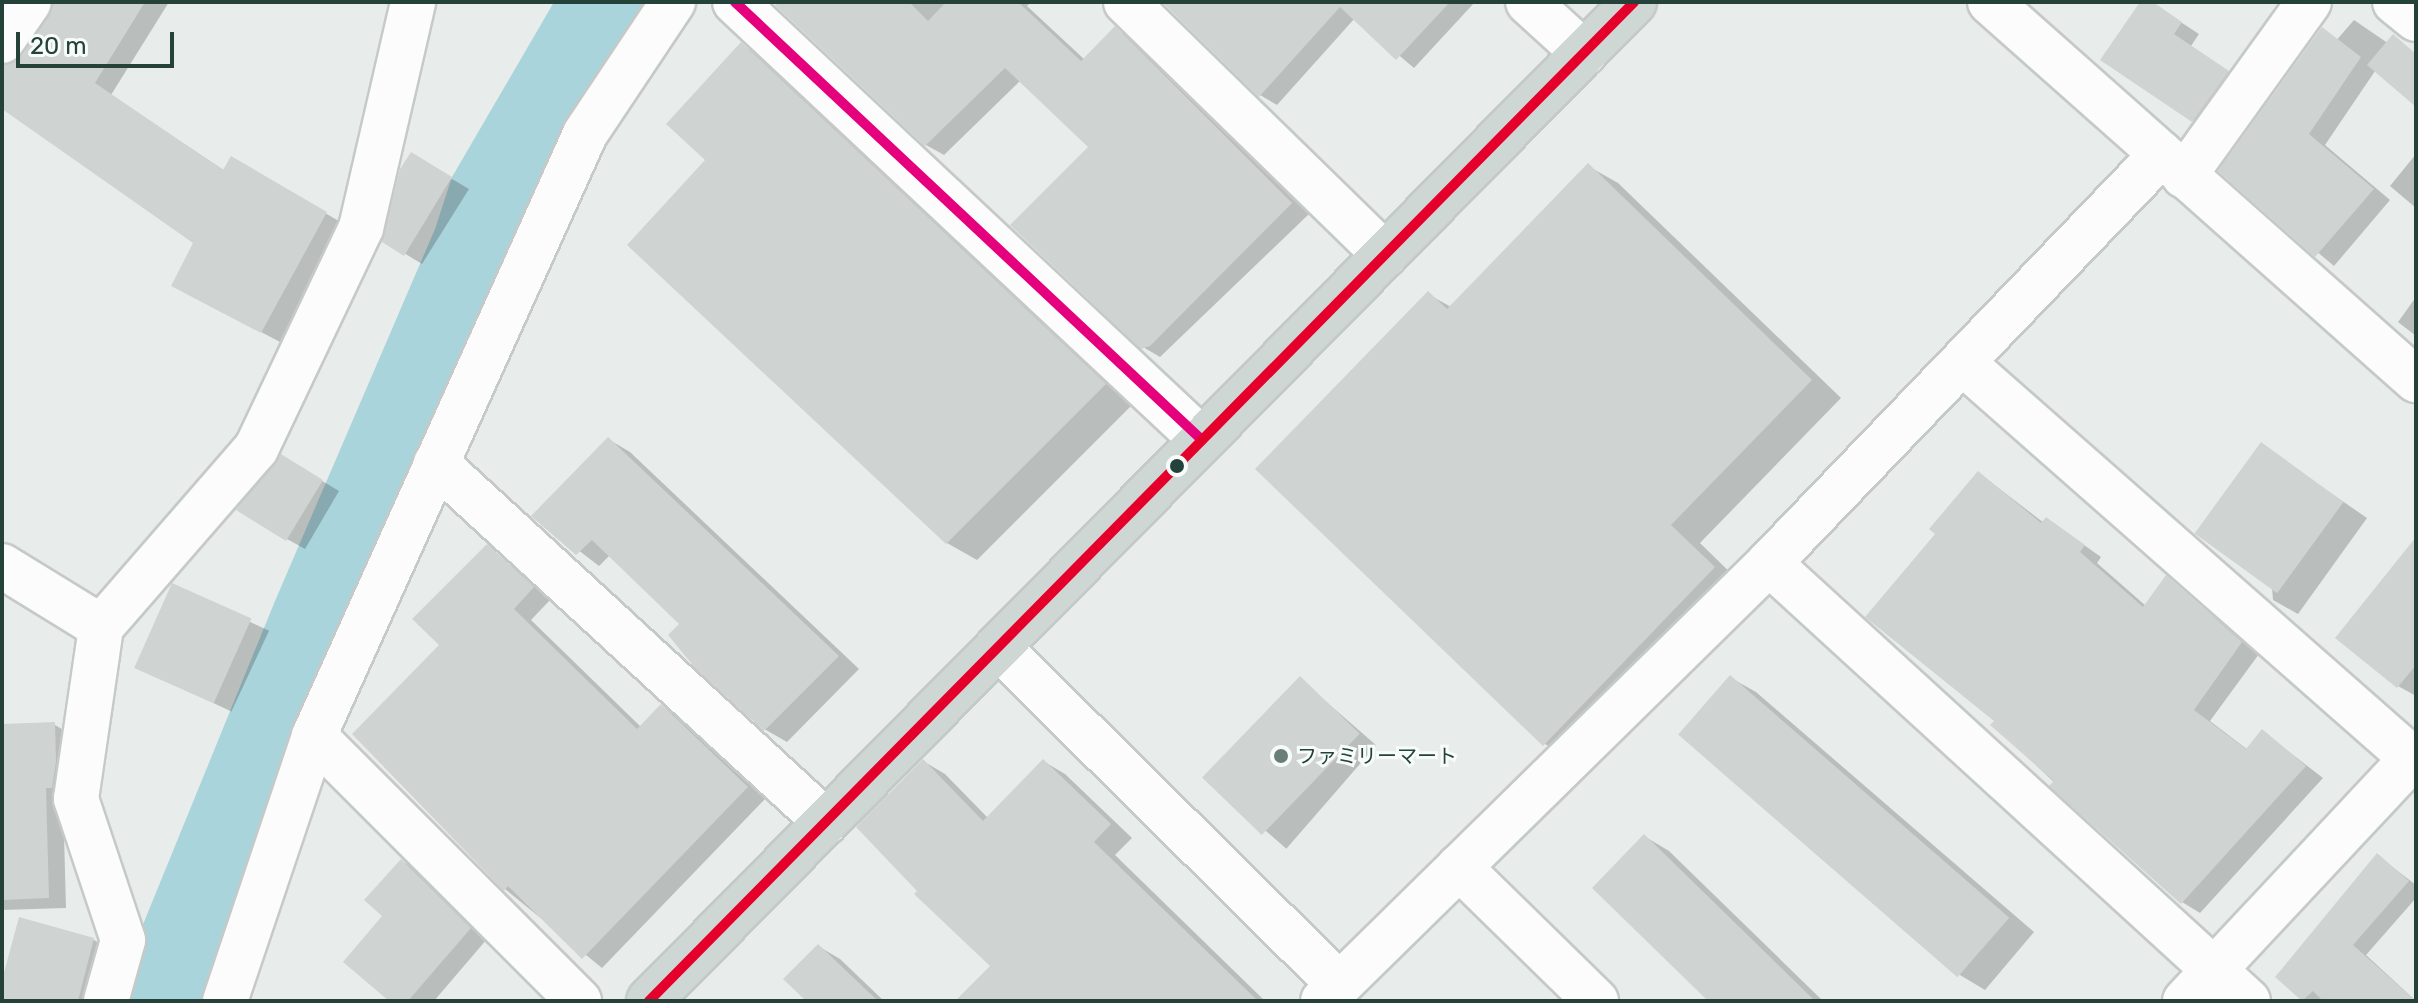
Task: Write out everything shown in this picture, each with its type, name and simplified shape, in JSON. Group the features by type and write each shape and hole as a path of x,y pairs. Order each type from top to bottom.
{"main road":[{"path":"649,1001 1634,2"}],"street":[{"path":"2,41 29,2"},
{"path":"106,1001 123,940 76,799 101,627 256,449 361,228 413,2"},
{"path":"225,1001 314,736 436,463 585,134 673,2"},
{"path":"735,2 1202,440"},
{"path":"1126,2 1385,255"},
{"path":"1528,2 1584,53"},
{"path":"1990,2 2416,380"},
{"path":"998,647 1331,993 1769,563 1964,364 2173,165 2309,2"},
{"path":"2395,2 2416,19"},
{"path":"1964,364 2415,758 2200,986"},
{"path":"436,463 826,822"},
{"path":"1769,563 2200,986 2248,1001"},
{"path":"2,566 101,627"},
{"path":"314,736 579,1001"},
{"path":"1459,867 1596,1001"}],"water":[{"path":"554,2 656,2 552,176 413,463 277,776 205,1001 117,1001 124,971 275,601 435,229 452,177"}],"building":[{"path":"54,2 145,2 95,83 223,170 231,156 327,212 261,333 171,286 193,243 2,109 2,66 23,55"},
{"path":"778,2 909,2 928,21 946,2 1018,2 1081,61 1115,26 1292,203 1150,346 1141,349 1010,225 1088,147 1005,68 925,146 775,5"},
{"path":"1162,2 1450,2 1396,60 1340,7 1259,97"},
{"path":"2140,2 2153,2 2182,22 2174,34 2229,71 2192,122 2100,60"},
{"path":"2322,27 2361,57 2309,134 2374,189 2315,257 2218,171"},
{"path":"2393,34 2416,54 2416,107 2367,65"},
{"path":"741,42 1106,384 946,544 627,245 705,160 666,124"},
{"path":"411,152 452,177 404,256 382,242 400,169"},
{"path":"1588,163 1812,380 1671,525 1715,567 1543,746 1255,469 1428,291 1447,309"},
{"path":"608,437 839,656 764,731 695,668 668,635 679,624 592,540 576,555 531,516"},
{"path":"2261,442 2344,502 2277,593 2195,533"},
{"path":"281,454 323,480 286,541 236,510"},
{"path":"1978,471 2041,523 2046,517 2085,545 2080,552 2143,607 2166,575 2242,642 2194,710 2246,749 2262,729 2306,766 2181,904 2049,786 2054,781 1990,725 1994,721 1865,617 1935,534 1929,529"},
{"path":"2416,537 2416,665 2397,688 2335,638"},
{"path":"487,544 534,587 514,609 637,729 661,704 748,787 582,959 508,886 504,891 352,734 439,645 412,619"},
{"path":"172,583 251,618 214,703 134,668"},
{"path":"1730,675 2009,918 1957,977 1678,735"},
{"name":"ファミリーマート","path":"1300,676 1360,734 1262,835 1202,777"},
{"path":"55,722 56,762 52,788 46,788 49,898 2,900 2,724"},
{"path":"923,759 983,821 1043,759 1111,824 1094,842 1258,1001 955,1001 990,966 914,894 917,891 856,827"},
{"path":"1644,834 1815,1001 1708,1001 1592,888"},
{"path":"2377,853 2409,881 2353,945 2416,1001 2323,1001 2313,991 2302,1001 2275,977"},
{"path":"401,859 471,928 408,1001 389,1001 343,962 382,916 364,900"},
{"path":"19,917 94,938 78,1001 2,1001 2,980"},
{"path":"818,944 878,1001 806,1001 783,979"}],"transit line":[{"path":"735,2 1202,440"},
{"path":"649,1001 1634,2"}],"place":[{"name":"ファミリーマート","path":"1281,756"}]}
